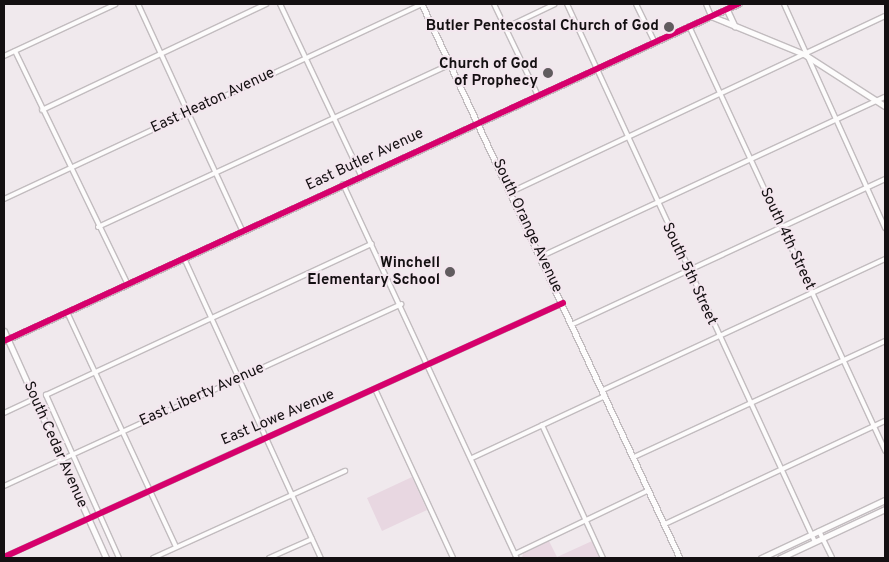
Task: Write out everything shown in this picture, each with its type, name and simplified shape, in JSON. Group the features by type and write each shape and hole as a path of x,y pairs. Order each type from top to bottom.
{"main road":[{"name":"South Cedar Avenue","path":"4,331 6,340 106,558"},
{"path":"760,558 885,500"},
{"path":"780,558 885,509"}],"street":[{"path":"4,56 116,4"},
{"path":"138,4 242,230"},
{"path":"42,110 266,4"},
{"path":"280,4 361,175"},
{"name":"East Heaton Avenue","path":"4,199 423,4"},
{"name":"South Orange Avenue","path":"423,4 542,256 680,558"},
{"path":"494,4 538,96"},
{"path":"505,28 555,4"},
{"name":"South 5th Street","path":"567,4 657,205 815,542"},
{"path":"636,4 655,43"},
{"path":"706,4 712,16 806,54 885,106"},
{"name":"East Butler Avenue","path":"6,340 361,175 738,4"},
{"path":"784,4 885,228"},
{"path":"727,9 736,26"},
{"path":"511,192 885,16"},
{"name":"South 4th Street","path":"689,26 885,451"},
{"path":"16,51 42,110 127,284"},
{"path":"98,227 215,171 451,64"},
{"path":"542,256 657,205 885,97"},
{"path":"573,324 885,179"},
{"path":"343,184 401,304 516,556 649,490"},
{"path":"119,558 46,395 372,244"},
{"path":"184,258 320,558"},
{"path":"603,390 885,259"},
{"name":"East Lowe Avenue","path":"4,557 149,489 429,365 563,302"},
{"name":"East Liberty Avenue","path":"4,486 122,430 401,304"},
{"path":"67,312 176,547"},
{"path":"634,457 885,341"},
{"path":"375,389 453,558"},
{"path":"472,458 605,396"},
{"path":"4,413 34,399"},
{"path":"665,524 885,421"},
{"path":"542,426 603,558"},
{"path":"152,558 345,471"},
{"path":"819,531 832,558"},
{"path":"269,558 312,539"}],"shaded area":[{"path":"412,477 427,510 382,531 367,498"},
{"path":"549,541 557,557 592,541 600,558 522,558 523,553"}],"cycle path":[{"path":"4,341 738,4"},
{"path":"4,557 563,303"}],"place":[{"name":"Butler Pentecostal Church of God","path":"669,27"},
{"name":"Church of God of Prophecy","path":"548,73"},
{"name":"Winchell Elementary School","path":"450,272"}]}
